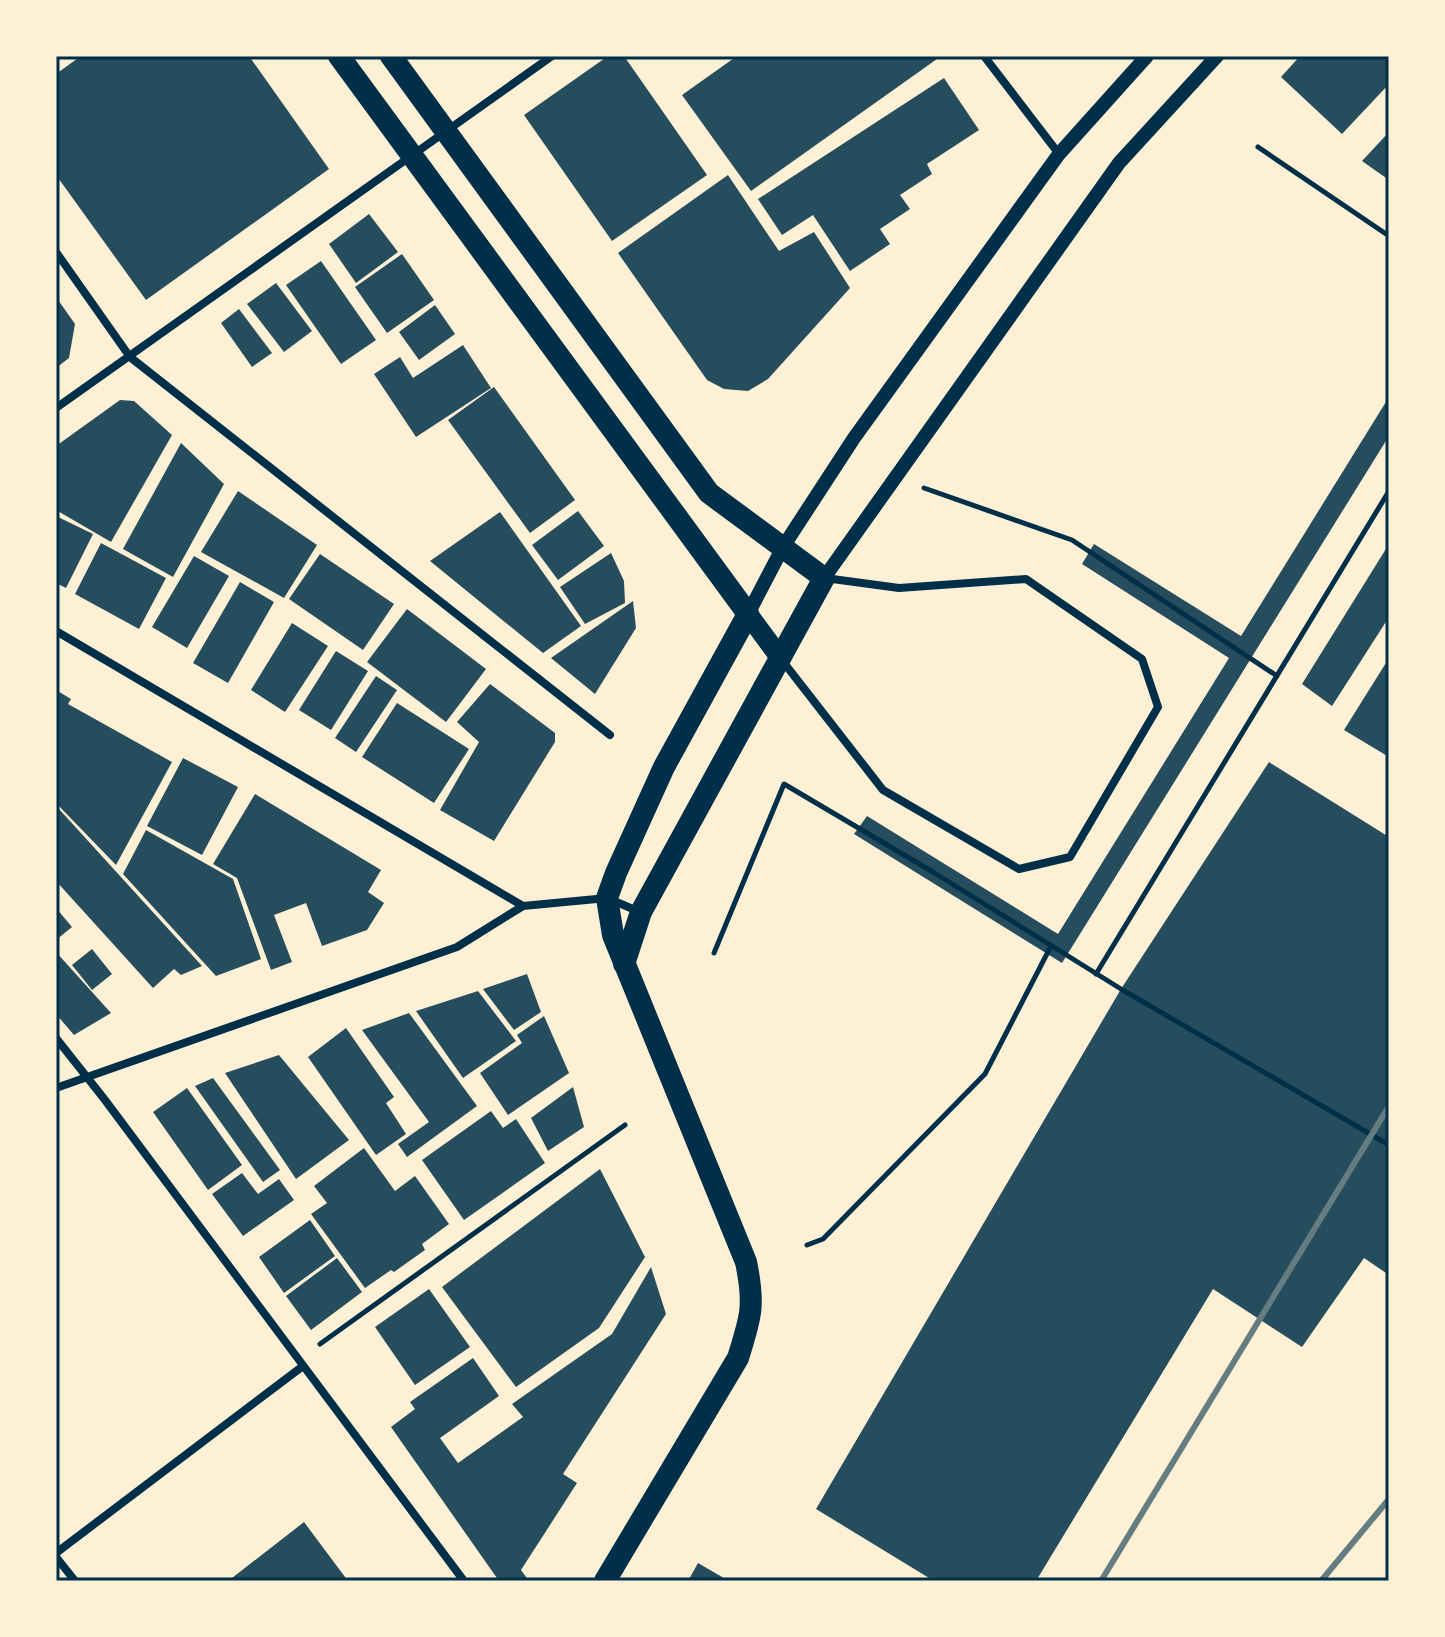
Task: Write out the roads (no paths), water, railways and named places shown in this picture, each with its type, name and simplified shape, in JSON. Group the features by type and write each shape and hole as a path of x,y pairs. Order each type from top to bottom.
{"highway":[{"path":"339,56 748,614 664,767 607,898 613,935 624,964 746,1262 753,1293 750,1320 738,1358 605,1581"},
{"path":"391,56 709,493 824,578 641,912 624,964"}],"main road":[{"path":"748,614 781,659"}],"street":[{"path":"56,408 552,56"},
{"path":"984,56 1059,154"},
{"path":"748,614 783,547 854,438 1059,154 1147,56"},
{"path":"781,659 883,790 1019,869 1070,857 1158,707 1142,659 1026,579 899,588 824,578 1119,163 1217,56"},
{"path":"56,252 130,357 610,735"},
{"path":"56,631 523,906"},
{"path":"56,1088 457,947 523,906 607,898 641,912"},
{"path":"56,1038 464,1581"},
{"path":"75,1581 56,1555 301,1362"}],"railway":[{"path":"1101,1581 1389,1106"},
{"path":"1321,1581 1389,1499"}]}
